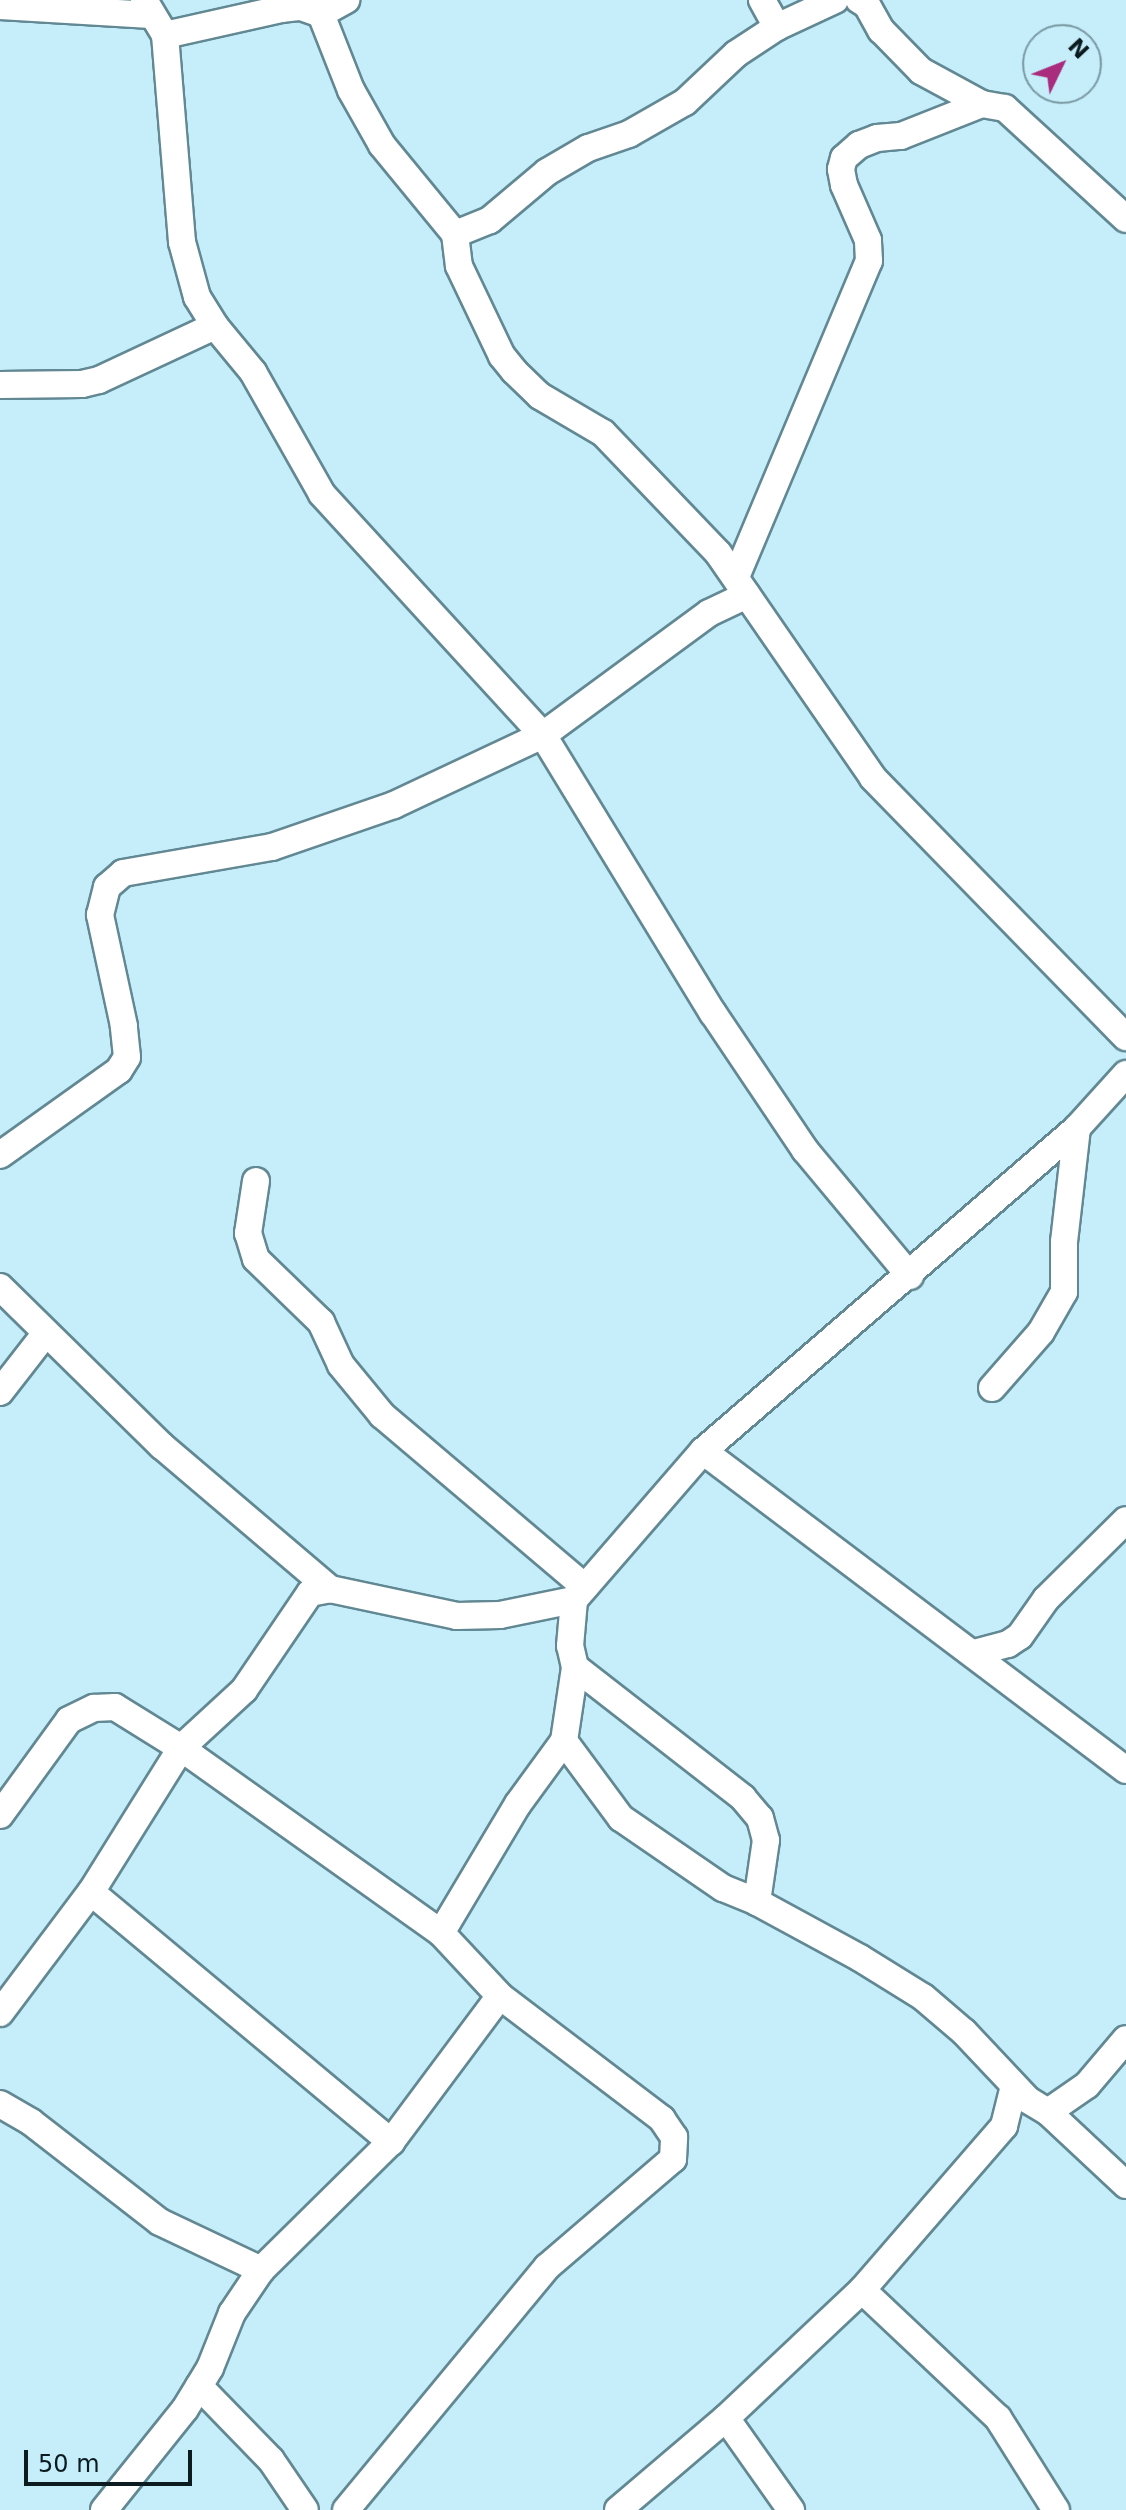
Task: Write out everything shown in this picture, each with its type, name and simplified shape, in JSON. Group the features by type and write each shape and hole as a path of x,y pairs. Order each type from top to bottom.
{"street":[{"path":"0,6 153,17 301,7 321,14 346,0"},
{"path":"762,0 777,27"},
{"path":"455,234 490,220 547,172 588,148 629,134 685,102 736,54 777,27 835,0"},
{"path":"859,0 867,5 881,30 921,71 982,104 1005,108 1126,219"},
{"path":"321,14 351,90 382,145 455,234 459,266 502,356 540,396 603,433 718,553 873,778 1126,1037"},
{"path":"153,17 182,242 197,297 215,326 253,372 322,494 543,735 713,1013 805,1150 910,1276"},
{"path":"0,1155 119,1070 127,1057 100,915 107,887 123,873 272,847 394,805 543,735 742,586 869,261 868,240 844,185 841,169 844,158 868,141 901,136 982,104"},
{"path":"0,385 82,384 99,380 215,326"},
{"path":"441,1933 518,1804 564,1741 575,1667 570,1646 580,1594 703,1451 910,1276 1077,1128 1126,1074"},
{"path":"992,1388 1041,1332 1064,1292 1064,1242 1077,1128"},
{"path":"256,1181 248,1233 256,1259 321,1322 341,1365 374,1405 580,1594"},
{"path":"0,1287 162,1446 330,1589"},
{"path":"0,1392 46,1333"},
{"path":"703,1451 1023,1689 1126,1770"},
{"path":"974,1653 1008,1644 1020,1636 1046,1599 1126,1520"},
{"path":"0,2013 91,1892 181,1748 244,1690 310,1593 330,1589 457,1616 500,1615 580,1594"},
{"path":"1020,1636 1023,1689"},
{"path":"575,1667 743,1798 760,1818 766,1840 757,1902"},
{"path":"0,1815 69,1720 94,1708 115,1707 181,1748 441,1933 500,1996 662,2119 674,2137 673,2159 547,2267 346,2510"},
{"path":"564,1741 621,1818 723,1888 757,1902 923,1997 975,2042 1014,2086 1048,2112 1126,2185"},
{"path":"91,1892 391,2142"},
{"path":"104,2510 185,2409 199,2386 232,2313 261,2270 391,2142 500,1996"},
{"path":"1048,2112 1087,2085 1126,2039"},
{"path":"618,2510 726,2418 862,2290 1004,2126 1014,2086"},
{"path":"0,2104 31,2122 160,2222 261,2270"},
{"path":"862,2290 998,2418 1056,2510"},
{"path":"199,2386 271,2460 305,2510"},
{"path":"726,2418 791,2510"}]}
